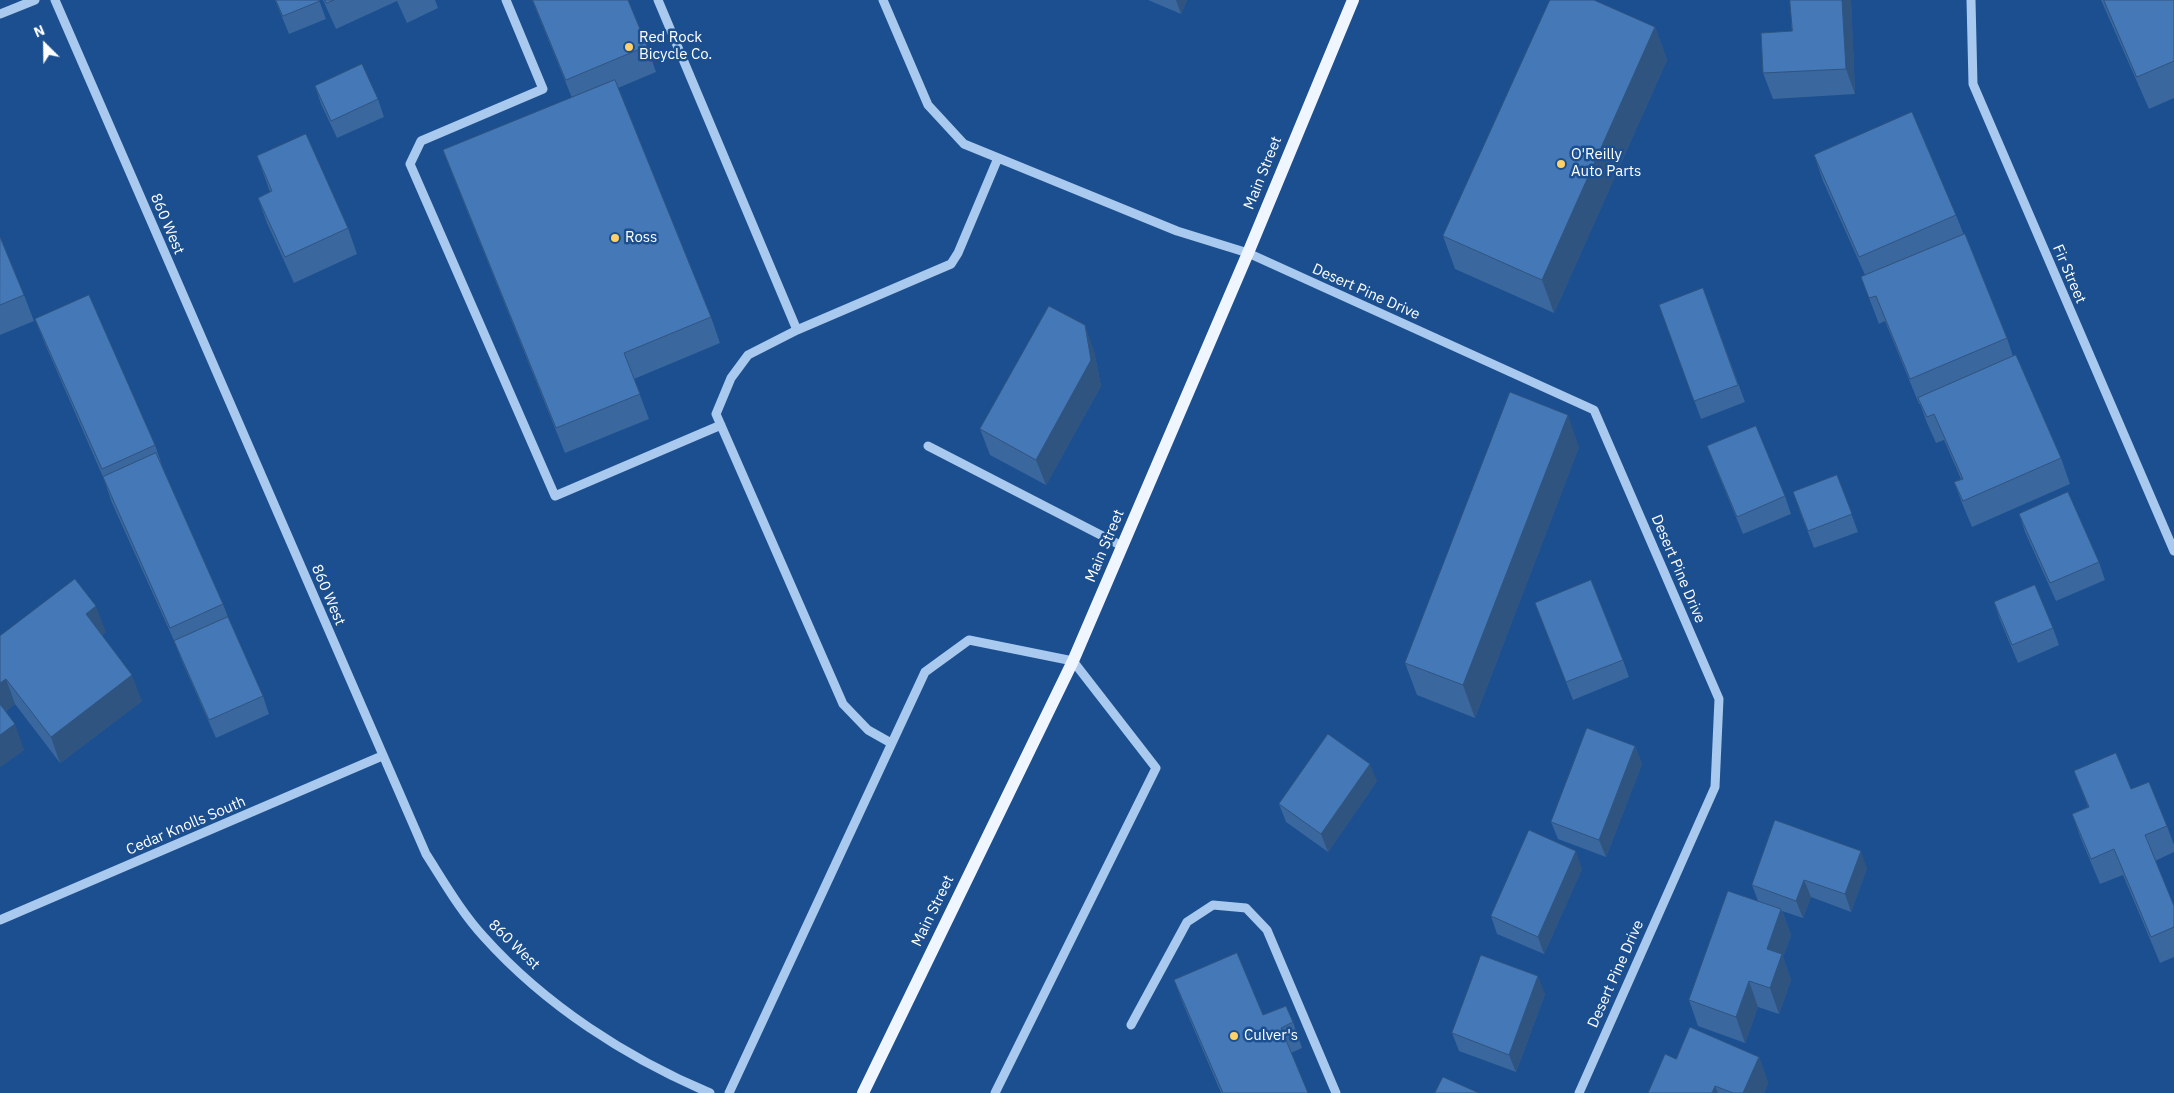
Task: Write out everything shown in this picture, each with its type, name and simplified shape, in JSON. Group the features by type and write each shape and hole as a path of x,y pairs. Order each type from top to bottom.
{"main road":[{"name":"Main Street","path":"862,1093 1073,661 1248,253 1353,0"}],"street":[{"path":"0,14 35,0"},
{"name":"860 West","path":"55,0 426,854 458,905 484,937 560,1005 625,1051 681,1081 710,1093"},
{"path":"506,0 543,89 421,141 410,164 555,496 721,425"},
{"path":"658,0 797,330"},
{"name":"Desert Pine Drive","path":"883,0 928,105 964,144 1177,231 1248,253 1594,410 1719,699 1714,786 1579,1093"},
{"name":"Fir Street","path":"1971,0 1973,84 2174,551"},
{"path":"890,743 868,730 843,704 716,414 731,378 748,355 797,330 951,264 958,253 998,158"},
{"path":"928,446 1122,546"},
{"path":"729,1093 890,743 925,672 969,640 1073,661 1156,768 995,1093"},
{"name":"Cedar Knolls South","path":"0,920 382,756"},
{"path":"1131,1025 1187,922 1213,905 1246,908 1267,930 1336,1093"}],"building":[{"path":"276,0 319,0 320,1 283,16"},
{"path":"533,0 628,0 647,46 566,80"},
{"name":"O'Reilly Auto Parts","path":"1550,0 1594,0 1655,27 1542,280 1443,236"},
{"path":"1790,0 1842,0 1846,69 1763,73 1761,33 1792,31"},
{"path":"2104,0 2174,0 2174,61 2137,77"},
{"path":"362,64 378,99 331,121 315,86"},
{"path":"615,80 711,317 624,353 640,394 556,428 443,150"},
{"path":"1912,112 1956,215 1859,257 1814,155"},
{"path":"306,134 348,228 285,257 258,198 272,191 257,156"},
{"path":"1965,234 2007,338 1910,379 1876,296 1869,298 1861,277"},
{"path":"0,237 24,295 0,305"},
{"path":"1703,288 1738,385 1694,401 1659,305"},
{"path":"89,295 155,445 102,469 35,319"},
{"path":"1049,306 1085,325 1091,360 1036,460 980,429"},
{"path":"2016,355 2061,458 1963,501 1954,482 1963,479 1934,414 1927,417 1918,398"},
{"path":"1510,392 1568,415 1463,685 1405,663"},
{"path":"1756,426 1785,496 1737,517 1707,446"},
{"path":"156,453 223,604 170,628 103,477"},
{"path":"1837,475 1852,514 1808,531 1793,492"},
{"path":"2068,492 2099,562 2050,583 2019,514"},
{"path":"75,579 96,606 86,614 132,675 51,737 6,679 0,683 0,636"},
{"path":"1591,580 1623,660 1566,682 1535,603"},
{"path":"2035,585 2053,628 2012,645 1994,602"},
{"path":"228,617 263,696 209,720 174,641"},
{"path":"0,704 15,724 0,735"},
{"path":"1587,728 1635,746 1599,840 1551,822"},
{"path":"1328,734 1370,764 1321,834 1279,804"},
{"path":"2116,753 2131,789 2149,782 2167,826 2145,835 2174,906 2174,927 2151,937 2114,849 2091,859 2072,814 2089,807 2074,771"},
{"path":"1775,820 1861,851 1845,894 1804,880 1796,901 1752,885"},
{"path":"1529,830 1576,851 1538,937 1491,916"},
{"path":"1728,891 1781,909 1767,949 1782,954 1770,988 1749,981 1736,1017 1689,1000"},
{"name":"Culver's","path":"1237,953 1263,1015 1286,1006 1293,1022 1281,1028 1308,1093 1223,1093 1174,980"},
{"path":"1481,955 1538,976 1509,1055 1452,1033"},
{"path":"1690,1027 1759,1057 1743,1093 1733,1093 1715,1086 1712,1093 1648,1093 1665,1054 1676,1059"},
{"path":"1443,1077 1479,1093 1435,1093"}],"place":[{"name":"Red Rock Bicycle Co.","path":"629,47"},
{"name":"O'Reilly Auto Parts","path":"1561,164"},
{"name":"Ross","path":"615,238"},
{"name":"Culver's","path":"1234,1036"}]}
